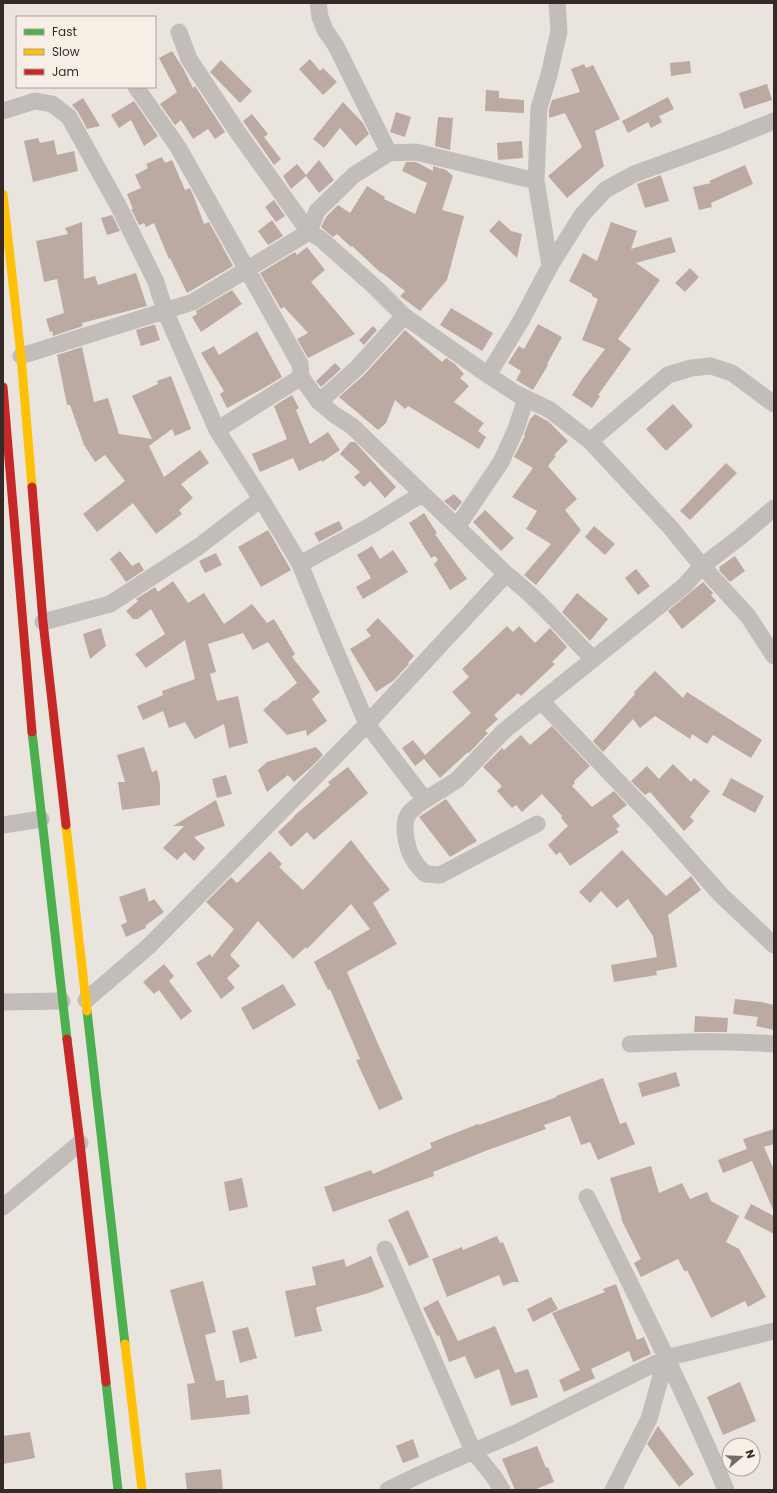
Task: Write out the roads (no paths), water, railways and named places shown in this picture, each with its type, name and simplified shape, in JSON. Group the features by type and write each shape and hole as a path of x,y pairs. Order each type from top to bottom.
{"main road":[{"path":"3,194 21,356 43,622 142,1490"},
{"path":"3,387 6,443 41,819 80,1143 118,1490"}],"street":[{"path":"318,3 320,17 325,30 336,46 389,153"},
{"path":"550,266 536,180 539,108 559,31 557,3"},
{"path":"179,32 189,59 239,134 309,232 321,239 376,288 404,316 517,394 550,410 590,441 670,527 702,566 748,616 774,656"},
{"path":"137,88 178,147 246,270 276,319 300,364 301,377 320,402 335,415 352,426 506,574 521,585 593,659"},
{"path":"3,111 35,101 52,104 69,117 119,207 156,282 165,311 217,430 261,498 300,564 367,724 425,800"},
{"path":"488,375 522,319 550,266 582,214 605,190 634,174 722,142 774,121"},
{"path":"21,356 193,302 309,232 317,211 354,175 389,153 416,152 536,180"},
{"path":"320,402 357,368 404,316"},
{"path":"590,441 668,375 691,368 711,366 732,374 774,404"},
{"path":"217,430 301,377"},
{"path":"457,527 501,462 516,429 526,398"},
{"path":"6,443 28,448"},
{"path":"300,564 370,526 422,494"},
{"path":"43,622 110,604 198,547 261,498"},
{"path":"537,824 440,875 425,874 414,862 407,844 405,829 406,820 410,812 425,800 457,780 504,731 684,586 702,566 740,537 774,508"},
{"path":"86,1000 149,946 367,724 506,574"},
{"path":"541,701 647,811 721,895 774,945"},
{"path":"3,825 41,819"},
{"path":"3,1002 62,1001"},
{"path":"630,1044 745,1041 774,1044"},
{"path":"3,1207 80,1143"},
{"path":"587,1197 700,1428 726,1490"},
{"path":"385,1249 473,1451 494,1477 502,1490"},
{"path":"388,1490 473,1451 516,1434 666,1358 774,1331"},
{"path":"613,1490 649,1419 666,1358"}]}
